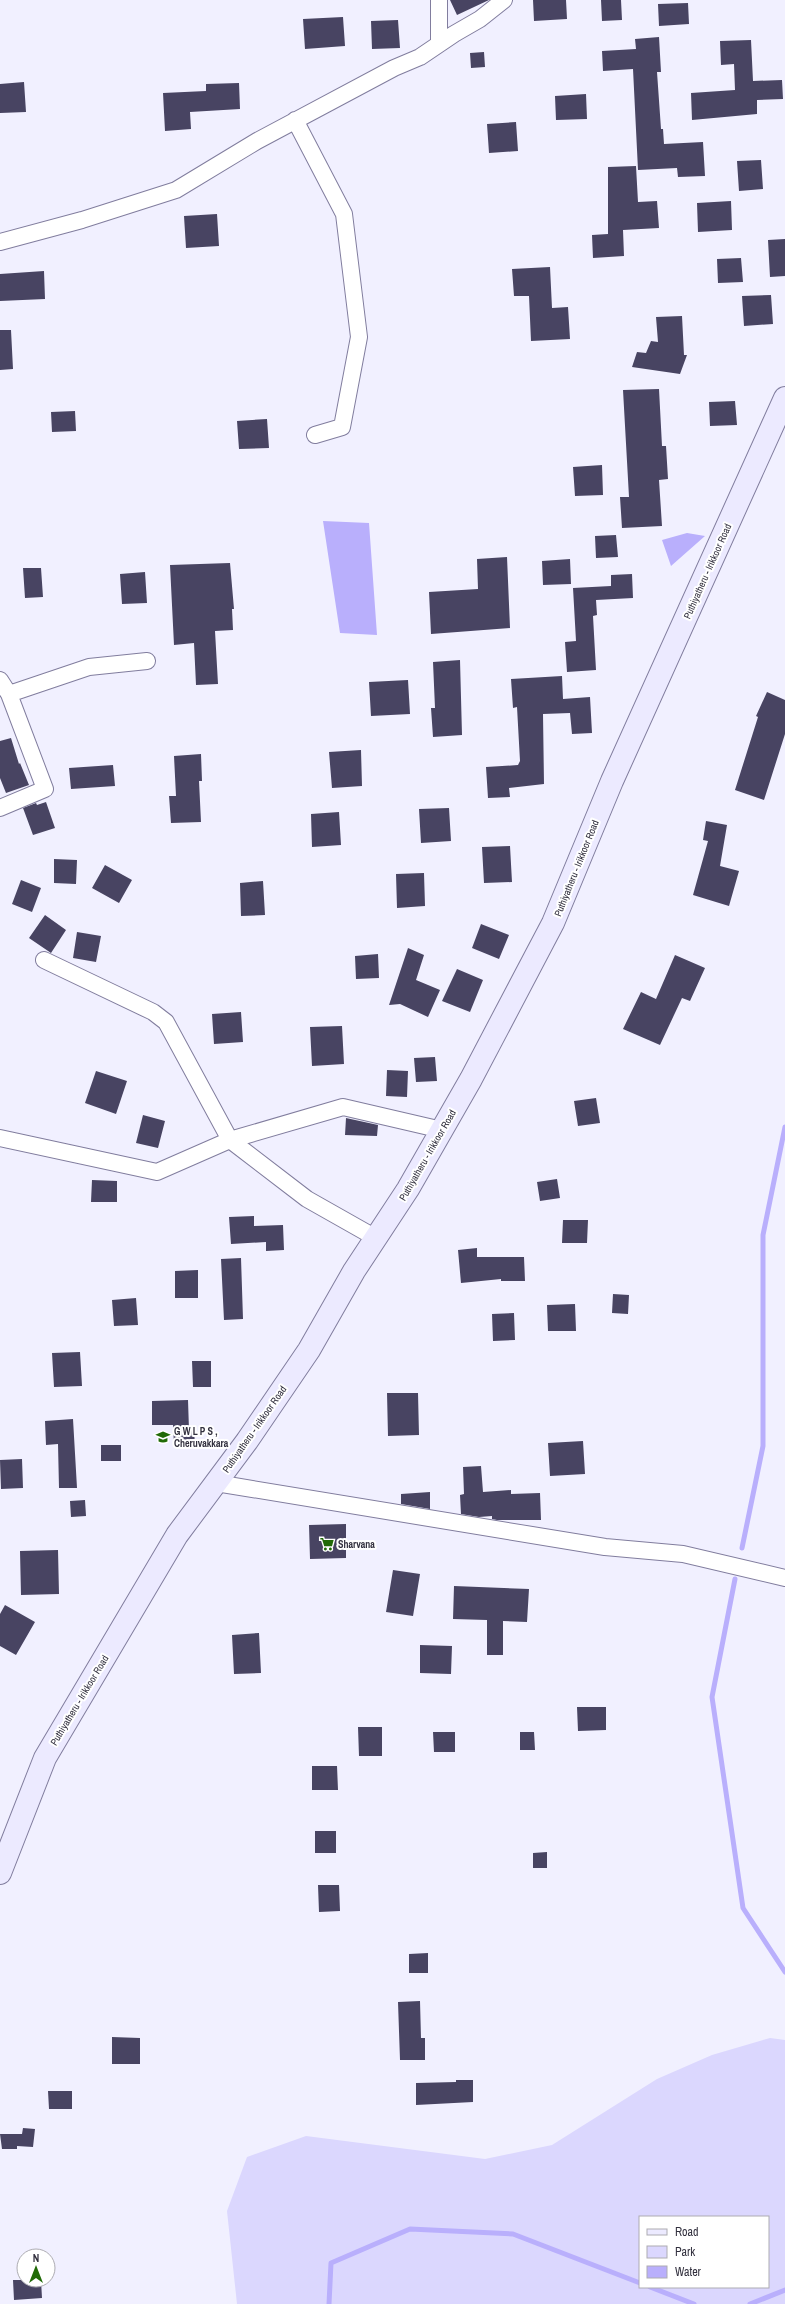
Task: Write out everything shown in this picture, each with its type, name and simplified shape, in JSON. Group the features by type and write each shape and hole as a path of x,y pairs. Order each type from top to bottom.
{"main road":[{"name":"Puthiyatheru - Irikkoor Road","path":"0,1872 44,1758 177,1535 216,1483 309,1350 376,1238 408,1189 442,1130 553,923 612,781 785,398"}],"street":[{"path":"439,0 439,44"},
{"path":"0,242 82,220 176,190 295,120 394,68 420,57 480,19 504,0"},
{"path":"295,120 344,214 359,337 342,427 315,435"},
{"path":"9,694 89,667 147,661"},
{"path":"0,680 9,694 45,789 0,808"},
{"path":"44,960 153,1012 166,1022 230,1140 307,1199 376,1238"},
{"path":"0,1138 157,1172 230,1140 343,1107 442,1130"},
{"path":"216,1483 605,1547 683,1554 785,1578"}],"green space":[{"path":"770,2038 785,2040 785,2304 237,2304 227,2211 247,2157 306,2136 485,2159 552,2145 657,2079 712,2055"}],"water":[{"path":"323,521 369,523 377,635 340,633"},
{"path":"687,533 705,536 671,566 662,540"}],"building":[{"path":"450,0 489,0 457,15"},
{"path":"533,0 566,0 567,19 534,21"},
{"path":"601,0 621,0 622,20 602,21"},
{"path":"688,3 689,24 659,26 658,4"},
{"path":"343,17 345,46 305,49 303,19"},
{"path":"398,20 400,48 372,49 371,21"},
{"path":"659,37 661,72 657,72 661,129 663,129 664,144 703,142 705,176 678,177 677,168 638,170 633,69 603,71 602,51 636,49 635,39"},
{"path":"751,40 753,81 782,80 783,99 757,100 757,114 692,120 691,93 735,90 734,64 721,65 720,41"},
{"path":"484,52 485,67 471,68 470,53"},
{"path":"24,82 26,112 0,113 0,84"},
{"path":"239,83 240,109 190,112 191,129 165,131 163,93 206,91 206,84"},
{"path":"586,94 587,119 556,120 555,96"},
{"path":"516,122 518,151 489,153 487,124"},
{"path":"761,160 763,189 739,191 737,161"},
{"path":"636,166 638,202 657,201 659,228 623,230 624,256 593,258 592,235 608,234 608,167"},
{"path":"731,201 732,230 698,232 697,203"},
{"path":"217,214 219,246 186,248 184,216"},
{"path":"785,239 785,276 770,277 768,240"},
{"path":"741,258 743,282 718,283 717,259"},
{"path":"550,267 552,308 568,307 570,339 531,341 529,296 514,296 512,269"},
{"path":"44,271 45,299 0,301 0,274"},
{"path":"771,295 773,324 744,326 742,296"},
{"path":"682,316 684,355 687,355 680,374 632,367 637,352 646,353 651,341 658,342 656,317"},
{"path":"0,330 11,330 13,369 0,370"},
{"path":"659,389 662,446 666,446 668,479 659,480 662,526 622,528 620,497 629,497 623,390"},
{"path":"735,401 737,425 710,426 709,402"},
{"path":"75,411 76,431 52,432 51,412"},
{"path":"267,419 269,448 239,449 237,421"},
{"path":"602,465 603,495 575,496 573,467"},
{"path":"616,535 618,557 596,558 595,536"},
{"path":"507,557 510,628 431,634 429,592 478,589 477,559"},
{"path":"570,559 571,584 543,585 542,561"},
{"path":"230,563 234,609 232,609 233,630 215,631 218,684 196,685 194,643 174,645 170,565"},
{"path":"23,568 41,568 43,597 25,598"},
{"path":"145,572 147,603 122,604 120,574"},
{"path":"632,574 633,598 596,600 597,615 593,616 596,670 567,672 565,642 576,641 573,588 611,586 611,575"},
{"path":"460,660 462,735 433,737 431,708 435,708 433,662"},
{"path":"562,676 563,699 590,697 592,733 572,734 570,713 543,714 544,784 509,788 510,797 488,798 486,767 518,765 520,761 517,707 513,708 511,679"},
{"path":"408,680 410,714 371,716 369,682"},
{"path":"767,692 785,700 785,734 764,800 735,790 758,717 756,716"},
{"path":"11,738 19,764 20,763 29,785 6,793 0,778 0,741"},
{"path":"361,750 362,786 332,788 329,752"},
{"path":"201,754 202,781 199,781 201,822 171,823 169,796 176,796 174,756"},
{"path":"113,765 115,786 71,789 69,768"},
{"path":"46,802 55,828 33,835 23,808 36,803 37,805"},
{"path":"449,808 451,841 421,843 419,809"},
{"path":"339,812 341,845 312,847 311,814"},
{"path":"706,821 727,825 720,866 739,871 729,906 693,895 708,841 703,840"},
{"path":"510,846 512,882 484,883 482,847"},
{"path":"54,859 77,860 76,884 54,883"},
{"path":"105,865 132,880 119,903 92,888"},
{"path":"424,873 425,906 397,908 396,874"},
{"path":"21,880 41,888 32,912 12,904"},
{"path":"263,881 265,915 241,916 240,883"},
{"path":"45,915 66,930 51,953 29,938"},
{"path":"481,924 509,935 499,959 472,948"},
{"path":"77,932 101,936 96,962 73,958"},
{"path":"408,948 424,955 416,980 440,990 428,1017 400,1004 389,1005"},
{"path":"378,954 379,978 356,979 355,956"},
{"path":"675,955 705,968 690,1001 682,998 660,1045 623,1029 641,992 656,999"},
{"path":"457,969 483,980 470,1012 442,1001"},
{"path":"241,1012 243,1042 214,1044 212,1014"},
{"path":"342,1026 344,1064 312,1066 310,1027"},
{"path":"435,1057 437,1081 416,1082 414,1058"},
{"path":"387,1070 408,1071 407,1097 386,1096"},
{"path":"96,1071 127,1081 116,1114 85,1103"},
{"path":"596,1098 600,1123 578,1126 574,1101"},
{"path":"143,1115 165,1121 158,1148 136,1143"},
{"path":"346,1118 378,1125 377,1136 345,1135"},
{"path":"557,1179 560,1198 540,1201 537,1182"},
{"path":"92,1180 117,1181 117,1202 91,1202"},
{"path":"254,1216 254,1226 283,1225 284,1250 266,1251 266,1242 231,1244 229,1217"},
{"path":"563,1220 588,1220 587,1243 562,1243"},
{"path":"477,1248 477,1257 524,1257 525,1281 501,1281 501,1279 461,1283 458,1250"},
{"path":"241,1258 243,1319 224,1320 221,1259"},
{"path":"198,1270 198,1298 175,1298 175,1271"},
{"path":"613,1294 629,1295 628,1314 612,1313"},
{"path":"136,1298 138,1325 114,1326 112,1300"},
{"path":"575,1304 576,1331 548,1331 547,1305"},
{"path":"514,1313 515,1340 493,1341 492,1314"},
{"path":"80,1352 82,1386 54,1387 52,1353"},
{"path":"192,1361 211,1361 211,1387 193,1387"},
{"path":"387,1393 418,1393 419,1435 388,1436"},
{"path":"188,1400 189,1430 194,1430 195,1445 174,1445 173,1425 152,1425 152,1401"},
{"path":"73,1419 77,1488 59,1488 58,1444 46,1445 45,1421"},
{"path":"583,1441 585,1474 550,1476 548,1443"},
{"path":"101,1445 121,1445 121,1461 101,1461"},
{"path":"22,1459 23,1488 1,1489 0,1460"},
{"path":"481,1466 483,1492 511,1490 511,1494 540,1493 541,1520 497,1520 492,1519 492,1516 479,1517 461,1514 460,1495 464,1494 463,1467"},
{"path":"430,1492 430,1509 401,1504 401,1494"},
{"path":"85,1500 86,1516 71,1517 70,1501"},
{"path":"346,1524 346,1558 310,1559 309,1525"},
{"path":"58,1550 59,1594 21,1595 20,1551"},
{"path":"393,1570 420,1574 413,1616 386,1612"},
{"path":"454,1586 529,1589 527,1622 503,1621 503,1655 487,1655 487,1620 453,1619"},
{"path":"5,1605 35,1622 16,1655 0,1646 0,1614"},
{"path":"259,1633 261,1673 234,1674 232,1635"},
{"path":"420,1645 452,1646 451,1674 420,1673"},
{"path":"577,1707 606,1707 606,1730 578,1731"},
{"path":"358,1727 382,1727 382,1756 359,1756"},
{"path":"433,1732 455,1732 455,1752 434,1752"},
{"path":"520,1732 534,1732 535,1750 520,1750"},
{"path":"312,1766 337,1766 338,1790 312,1790"},
{"path":"315,1831 336,1831 336,1853 315,1853"},
{"path":"547,1852 547,1868 533,1868 533,1853"},
{"path":"318,1885 339,1885 340,1911 319,1912"},
{"path":"428,1953 428,1973 409,1973 409,1954"},
{"path":"420,2001 421,2038 425,2038 425,2060 400,2060 398,2002"},
{"path":"112,2037 140,2038 140,2064 112,2064"},
{"path":"456,2080 473,2080 473,2102 416,2105 416,2083 456,2082"},
{"path":"48,2091 72,2091 72,2109 49,2109"},
{"path":"23,2128 35,2129 33,2147 17,2146 17,2149 2,2149 0,2134 22,2134"},
{"path":"13,2280 16,2280 16,2288 41,2288 42,2298 14,2300"}],"waterway":[{"path":"742,1548 763,1446 763,1235 785,1127"},
{"path":"735,1579 712,1697 743,1908 785,1972"},
{"path":"329,2304 331,2263 410,2229 513,2234 639,2283"},
{"path":"653,2288 694,2304"},
{"path":"750,2304 785,2290"}],"place":[{"name":"G W L P S , Cheruvakkara","path":"163,1437"},
{"name":"Sharvana","path":"327,1544"}]}
